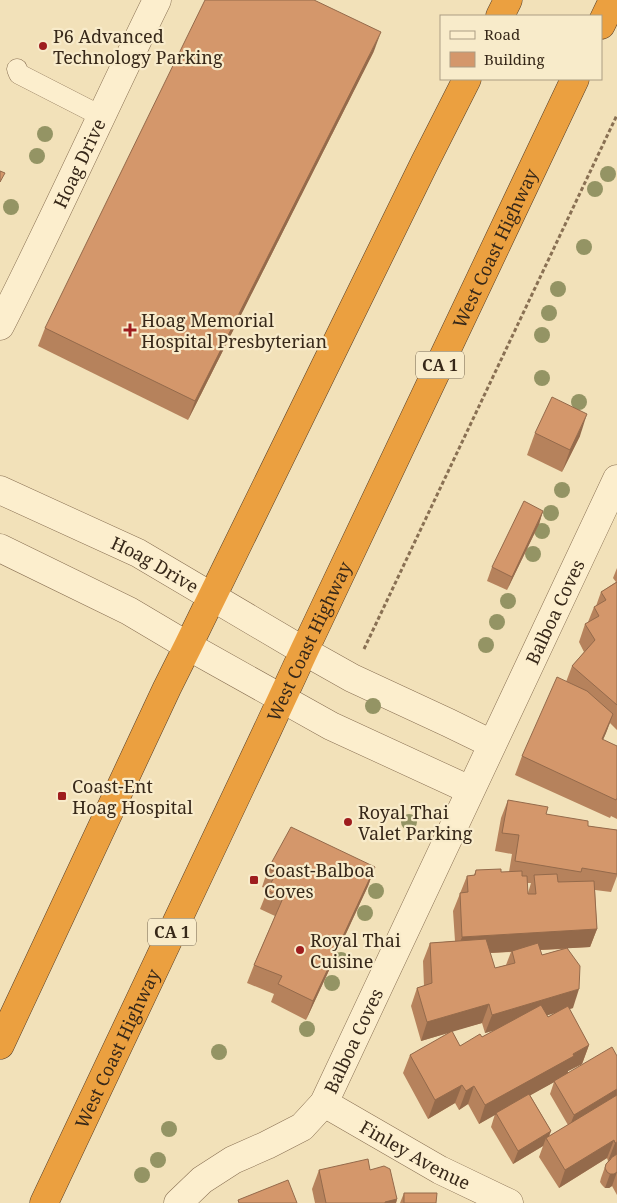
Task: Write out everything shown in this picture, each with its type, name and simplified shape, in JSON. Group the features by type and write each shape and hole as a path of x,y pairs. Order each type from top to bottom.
{"highway":[{"path":"500,15 508,0"},
{"path":"602,24 613,0"},
{"path":"0,1045 167,688 425,162 467,80"},
{"name":"West Coast Highway","path":"44,1203 576,80"}],"street":[{"name":"Hoag Drive","path":"0,326 157,0"},
{"name":"Balboa Coves","path":"178,1203 202,1180 233,1160 302,1127 324,1103 617,479"},
{"name":"Hoag Drive","path":"0,490 138,553 304,651"},
{"path":"5,555 129,610 188,646 331,726 470,790"},
{"path":"304,651 352,678 449,722 492,744"},
{"name":"Finley Avenue","path":"324,1103 440,1170 508,1203"}],"lane":[{"path":"17,69 19,74 101,116"}],"path":[{"path":"364,649 617,115"}],"building":[{"path":"205,0 314,0 381,32 195,401 45,328"},
{"path":"0,171 5,173 0,182"},
{"path":"552,397 587,414 570,450 535,433"},
{"path":"524,501 543,511 512,577 492,567"},
{"path":"617,582 617,705 572,666 595,640 585,624 599,616 594,607 606,600 601,592"},
{"path":"557,677 587,691 613,714 602,739 617,746 616,800 522,756"},
{"path":"508,800 548,807 546,814 588,821 588,826 617,830 617,874 582,868 581,872 515,861 519,835 502,833"},
{"name":"Royal Thai Cuisine","path":"291,827 375,867 313,1001 278,984 282,976 254,965 283,898 267,890 277,872 268,869"},
{"path":"501,869 501,872 522,871 522,876 527,876 528,894 536,894 534,875 557,874 558,882 594,881 597,929 462,937 460,893 468,892 467,876 475,875 476,870"},
{"path":"486,939 495,968 515,963 512,951 538,943 542,955 567,948 580,966 579,989 492,1015 489,1004 427,1022 417,988 432,983 430,943"},
{"path":"541,1005 548,1017 568,1006 589,1045 573,1054 574,1056 485,1105 474,1086 466,1091 462,1085 435,1100 410,1055 452,1031 460,1046 480,1034 482,1037"},
{"path":"612,1047 617,1056 617,1089 574,1115 554,1081"},
{"path":"529,1094 551,1131 518,1151 496,1113"},
{"path":"617,1095 617,1142 615,1143 614,1140 565,1170 546,1138"},
{"path":"617,1154 617,1172 610,1174 605,1168 606,1164"},
{"path":"368,1159 370,1170 384,1166 390,1169 397,1199 385,1203 326,1203 319,1170"},
{"path":"288,1180 297,1203 239,1203 238,1200"},
{"path":"404,1193 437,1193 436,1203 404,1203"}],"place":[{"name":"P6 Advanced Technology Parking","path":"43,46"},
{"name":"Hoag Memorial Hospital Presbyterian","path":"130,330"},
{"name":"Coast-Ent Hoag Hospital","path":"62,796"},
{"name":"Royal Thai Valet Parking","path":"348,822"},
{"name":"Coast-Balboa Coves","path":"254,880"},
{"name":"Royal Thai Cuisine","path":"300,950"}]}
